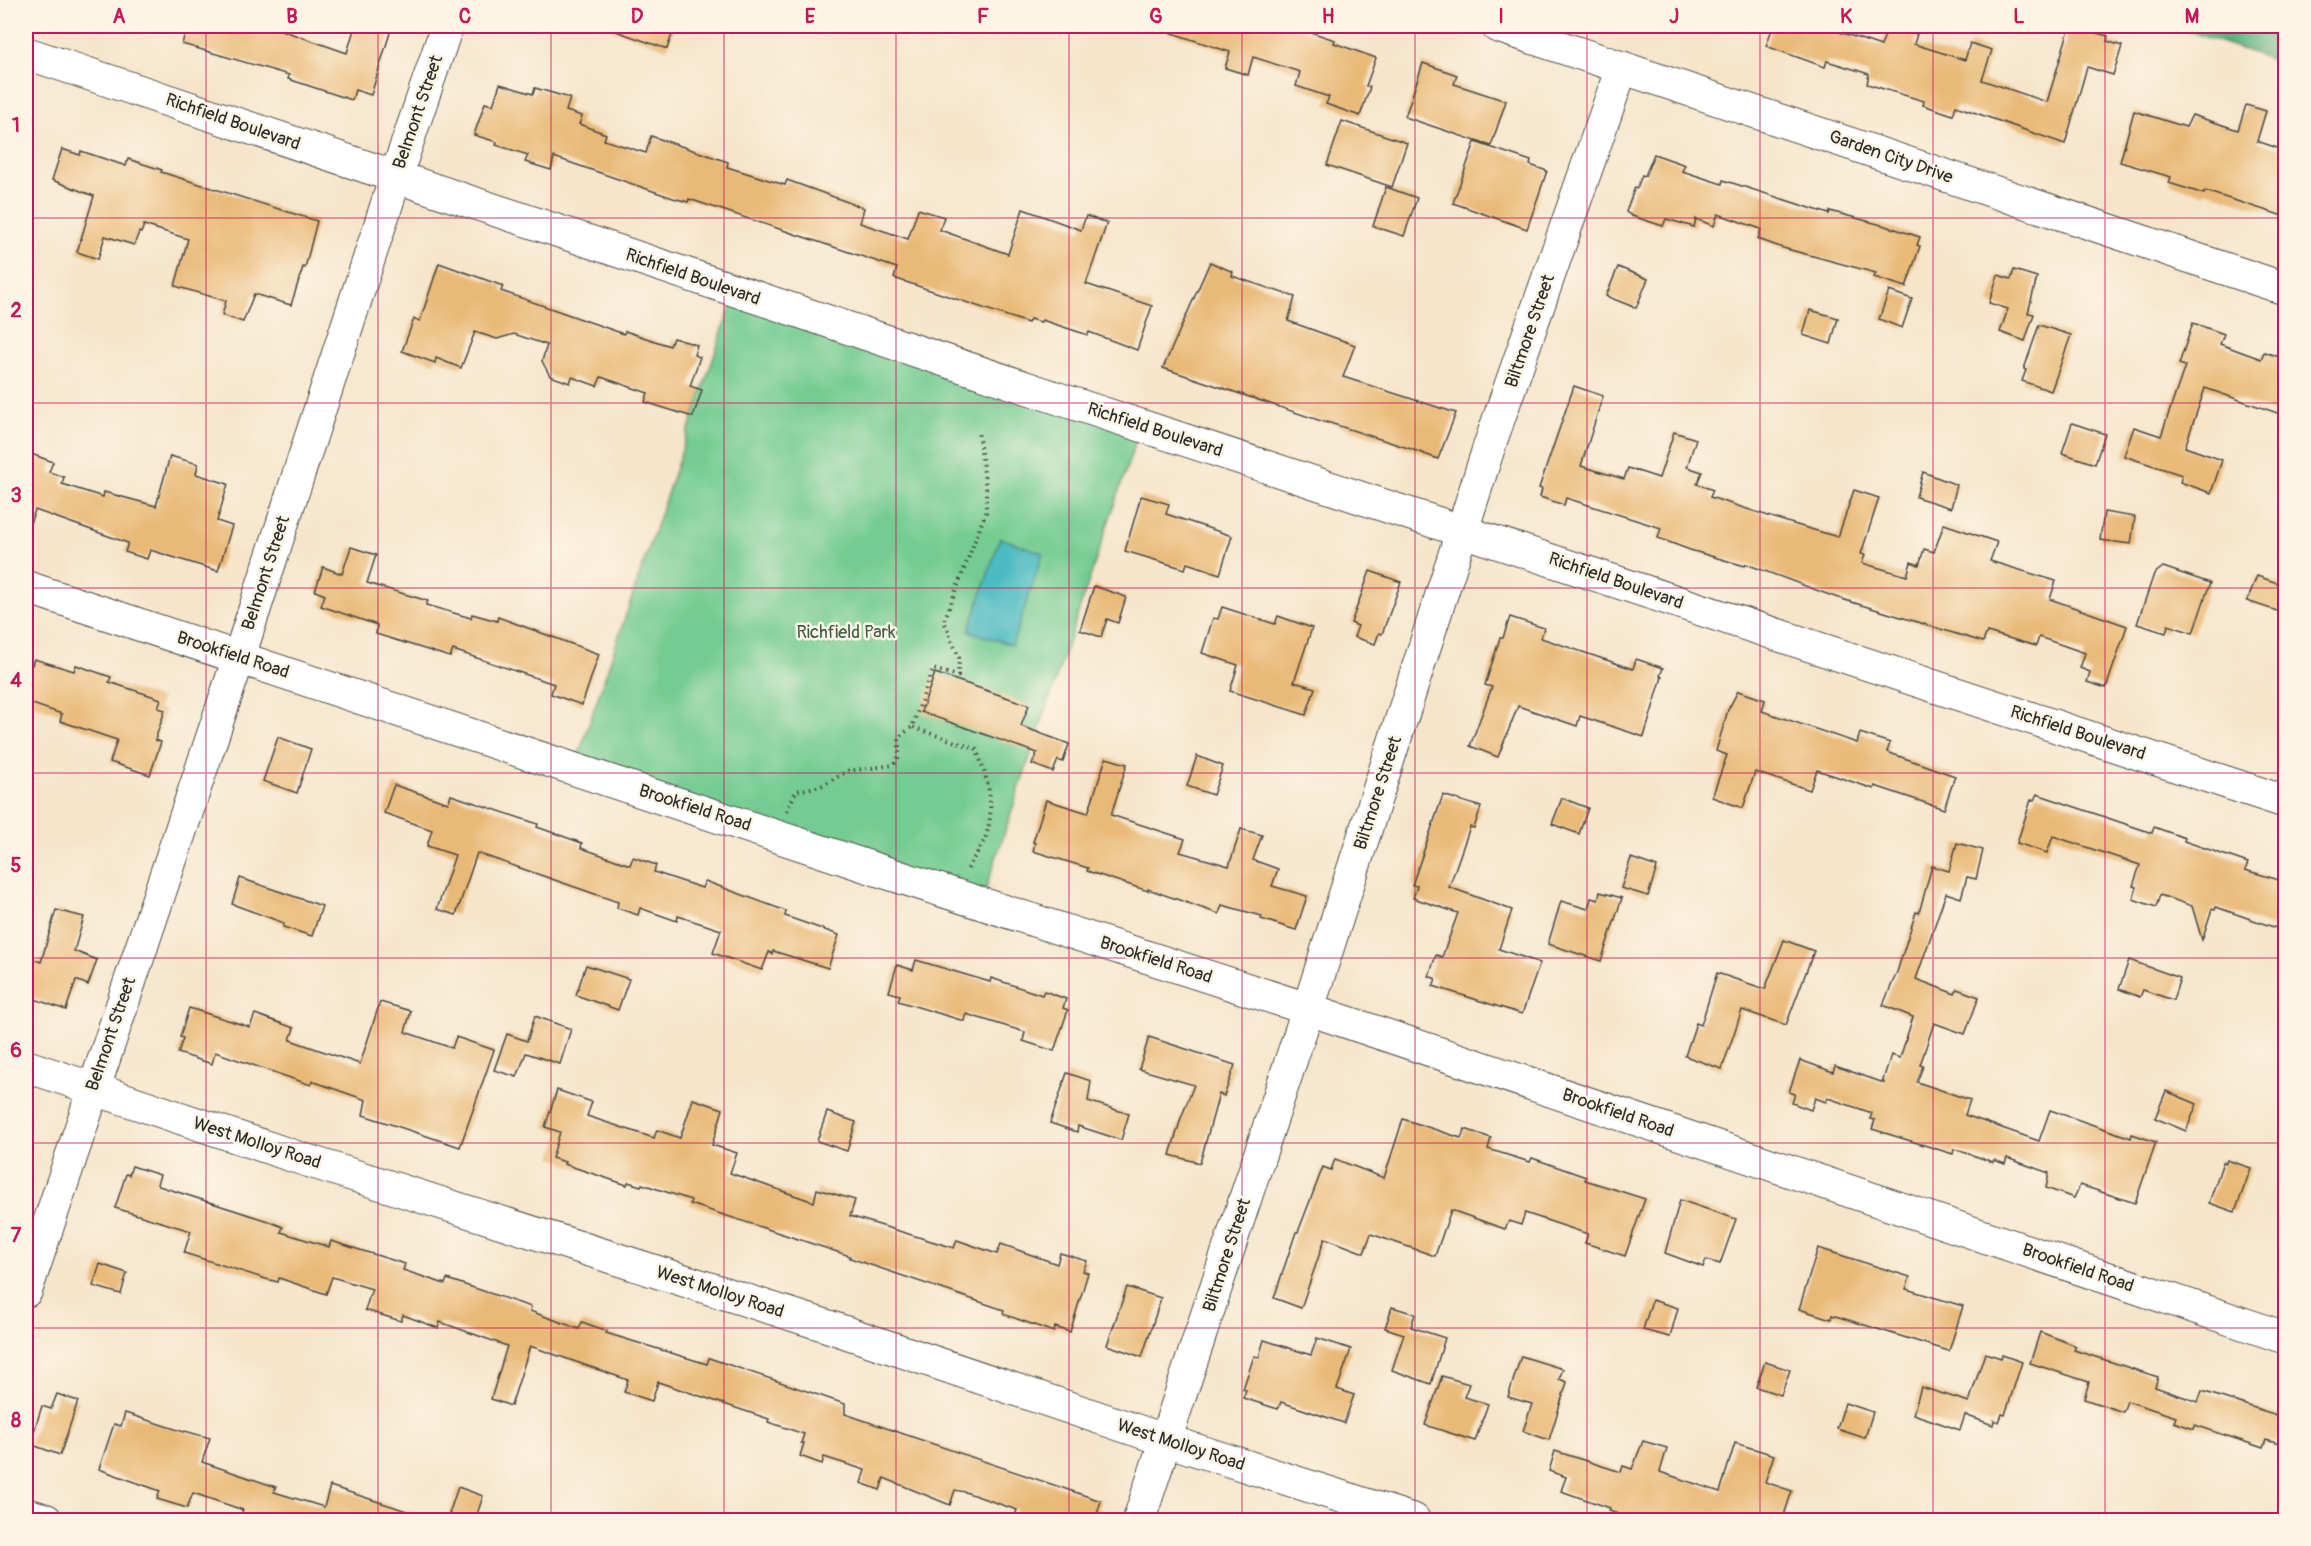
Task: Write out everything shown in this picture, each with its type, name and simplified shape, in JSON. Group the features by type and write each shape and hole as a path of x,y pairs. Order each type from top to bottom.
{"street":[{"name":"Belmont Street","path":"26,1291 239,657 447,26"},
{"name":"Garden City Drive","path":"1497,26 2286,289"},
{"name":"Richfield Boulevard","path":"26,53 1057,398 1463,530 1823,651 2076,731 2286,802"},
{"name":"Biltmore Street","path":"1139,1521 1308,1009 1495,430 1622,67"},
{"name":"Brookfield Road","path":"26,587 1308,1009 2286,1338"},
{"name":"West Molloy Road","path":"26,1065 293,1155 820,1324 1414,1521"},
{"path":"26,1514 46,1521"}],"path":[{"path":"774,835 796,791 821,786 848,771 894,765 899,756 899,737 912,727 933,669 958,676 959,658 944,621 986,512 986,488 978,431"},
{"path":"912,727 976,749 989,786 990,816 984,840 969,866 958,895"}],"green space":[{"path":"2173,26 2285,26 2285,64"},
{"name":"Richfield Park","path":"736,291 1141,425 981,903 574,768"}],"water":[{"path":"1000,538 1043,553 1012,645 969,631"}],"building":[{"path":"187,26 283,26 281,30 347,53 355,26 392,26 371,95 355,90 352,100 288,79 289,75 182,44"},
{"path":"610,26 675,26 667,49 610,29"},
{"path":"1164,26 1292,26 1335,40 1334,43 1376,58 1366,86 1370,87 1360,116 1326,104 1329,97 1296,86 1300,72 1253,57 1248,75 1225,68 1230,52 1163,30"},
{"path":"1773,26 1822,26 1881,46 1888,26 1917,34 1914,44 1965,60 1970,43 1992,50 1982,80 2047,102 2070,26 2108,36 2107,41 2122,46 2113,75 2087,67 2065,144 1956,106 1953,115 1923,105 1924,101 1867,84 1869,74 1827,61 1825,67 1766,46"},
{"path":"1423,63 1457,75 1454,84 1506,101 1491,146 1405,117"},
{"path":"500,84 533,94 535,88 570,98 566,111 582,116 579,124 606,134 604,140 646,153 651,136 728,162 727,167 785,185 787,180 864,208 860,223 908,239 918,209 944,217 940,230 1008,254 1023,209 1081,230 1086,216 1107,223 1086,284 1152,306 1137,350 1089,332 1088,335 1042,320 1041,322 1030,319 1028,323 894,278 897,268 689,199 688,202 673,198 554,157 551,170 525,162 528,155 474,135 485,103 493,105"},
{"path":"2246,105 2266,111 2257,141 2283,150 2281,156 2286,157 2286,217 2205,191 2204,194 2169,183 2171,177 2120,162 2134,111 2186,127 2192,115 2238,130"},
{"path":"1342,121 1407,143 1392,187 1327,165"},
{"path":"1475,142 1531,161 1530,165 1547,171 1527,229 1453,203"},
{"path":"62,149 80,155 81,151 126,166 128,159 162,170 161,172 317,221 305,268 303,267 291,305 254,294 243,322 222,315 226,301 175,286 188,239 144,225 134,245 105,236 98,259 77,252 94,196 52,180"},
{"path":"1654,154 1685,165 1682,171 1722,184 1723,180 1829,214 1830,211 1920,237 1917,245 1920,246 1906,287 1874,277 1876,273 1758,239 1761,229 1718,214 1714,226 1696,219 1694,227 1666,219 1663,226 1632,216 1626,212 1635,187 1637,188 1642,175 1645,176"},
{"path":"1386,187 1417,198 1404,236 1373,226"},
{"path":"1210,262 1233,272 1232,276 1295,297 1288,321 1355,345 1343,377 1456,413 1438,459 1163,368"},
{"path":"439,263 503,286 501,291 624,334 625,331 670,346 673,338 697,345 694,355 700,357 690,386 702,390 693,417 645,402 648,393 601,377 597,386 572,377 570,383 550,376 542,361 547,345 514,334 497,339 475,332 461,368 436,358 435,363 402,351 414,319 420,321"},
{"path":"1618,267 1648,279 1636,308 1606,296"},
{"path":"2014,270 2037,277 2028,313 2034,314 2025,341 2000,332 2008,309 1989,303 1998,275 2011,279"},
{"path":"1889,291 1912,299 1902,328 1879,319"},
{"path":"1810,310 1838,318 1831,344 1803,335"},
{"path":"2193,323 2224,334 2220,344 2261,359 2264,352 2286,359 2286,416 2205,388 2185,447 2222,460 2211,493 2180,482 2182,475 2124,456 2134,427 2161,436 2185,366 2179,364"},
{"path":"2039,325 2071,335 2051,391 2022,381"},
{"path":"1574,386 1603,396 1581,466 1624,479 1628,468 1659,478 1674,432 1696,439 1687,467 1702,472 1697,484 1713,490 1710,497 1790,523 1838,537 1854,490 1879,498 1861,554 1865,555 1862,563 1907,576 1911,562 1919,565 1924,549 1934,552 1944,524 1997,542 1990,561 2056,581 2050,599 2127,626 2106,688 2087,682 2090,672 2080,668 2085,653 2039,637 2036,646 1987,632 1983,642 1835,597 1746,564 1745,566 1690,550 1658,538 1661,528 1566,498 1564,505 1540,497 1542,489 1539,488"},
{"path":"2072,423 2105,434 2095,464 2062,453"},
{"path":"26,452 53,462 49,472 64,477 62,484 103,497 104,492 156,506 170,456 198,464 196,474 228,484 217,521 232,526 218,571 150,550 147,559 125,552 128,543 35,510 28,529 26,528"},
{"path":"1923,472 1957,485 1951,508 1916,497"},
{"path":"1141,496 1169,504 1166,514 1232,536 1220,574 1187,563 1185,569 1125,551"},
{"path":"2104,512 2135,517 2131,544 2100,540"},
{"path":"351,547 376,555 367,583 428,601 426,605 471,618 472,614 497,621 498,617 599,654 582,705 551,694 554,684 453,650 450,657 376,634 377,625 321,606 325,595 315,591 323,567 342,574"},
{"path":"2163,567 2210,583 2193,633 2168,625 2166,633 2137,624 2154,574"},
{"path":"1370,571 1401,582 1382,634 1379,633 1375,644 1354,637 1358,626 1351,623"},
{"path":"2257,576 2286,586 2286,614 2247,601"},
{"path":"1094,586 1126,597 1118,623 1107,619 1101,637 1080,630"},
{"path":"1222,607 1275,624 1278,616 1312,628 1294,682 1315,688 1306,715 1230,691 1238,665 1202,653 1213,618 1218,619"},
{"path":"1510,617 1544,628 1541,638 1633,669 1636,659 1663,668 1644,737 1580,716 1577,726 1518,706 1498,757 1470,746 1492,687 1485,685 1500,638 1503,638"},
{"path":"34,659 74,671 76,665 111,677 109,682 161,699 158,708 165,710 155,740 161,742 150,775 110,762 117,740 60,721 62,714 26,702 26,663 32,665"},
{"path":"935,673 1029,705 1021,726 1069,744 1063,762 1058,760 1053,772 1032,764 1037,753 921,712"},
{"path":"1738,691 1765,700 1762,711 1857,743 1860,733 1890,743 1887,752 1955,776 1944,809 1817,770 1810,790 1755,772 1743,808 1712,797 1727,755 1716,751 1728,710"},
{"path":"278,737 311,749 297,793 263,781"},
{"path":"1197,756 1223,766 1213,795 1187,786"},
{"path":"1106,758 1127,764 1111,815 1185,839 1180,852 1229,866 1241,829 1262,835 1253,860 1278,869 1272,886 1307,896 1296,930 1261,919 1262,916 1222,905 1219,914 1033,851 1035,843 1033,842 1046,800 1088,813"},
{"path":"394,785 448,803 451,795 538,824 537,827 582,843 581,848 630,865 633,857 656,865 654,872 702,888 705,881 786,911 785,916 839,935 828,968 773,951 772,954 769,952 762,970 713,953 721,930 678,916 677,921 640,908 638,915 617,908 618,902 477,853 456,915 437,909 455,855 427,846 432,830 384,813"},
{"path":"2037,794 2152,833 2154,827 2185,838 2184,841 2248,863 2245,870 2286,882 2286,905 2279,929 2216,907 2215,910 2212,909 2202,940 2192,906 2160,895 2156,907 2133,899 2137,887 2133,886 2140,865 2053,836 2047,853 2017,843 2031,800 2034,800"},
{"path":"1443,795 1481,807 1474,828 1470,827 1449,887 1512,910 1499,949 1540,963 1522,1014 1433,986 1436,979 1429,976 1436,955 1442,957 1458,913 1413,898 1417,886 1412,885"},
{"path":"1562,798 1588,808 1579,834 1552,824"},
{"path":"1957,843 1983,850 1976,879 1967,877 1961,898 1946,893 1916,979 1955,994 1957,989 1979,997 1965,1034 1934,1023 1920,1065 1923,1066 1917,1082 1970,1100 1965,1115 2039,1141 2050,1110 2131,1138 2132,1134 2156,1142 2135,1203 2080,1185 2074,1198 2046,1188 2049,1173 2007,1158 2005,1164 1954,1149 1953,1154 1872,1129 1875,1120 1870,1119 1872,1113 1828,1098 1826,1102 1815,1098 1811,1110 1792,1103 1795,1094 1789,1092 1800,1060 1833,1072 1835,1066 1884,1083 1891,1055 1900,1058 1913,1017 1883,1005 1897,972 1916,912 1919,913 1932,866 1949,871"},
{"path":"1631,858 1657,867 1648,896 1621,888"},
{"path":"240,878 322,906 312,936 283,927 284,923 232,904"},
{"path":"1600,892 1622,898 1601,961 1548,944 1561,901 1588,909 1591,898 1598,900"},
{"path":"56,910 84,917 74,951 97,960 88,985 76,980 66,1010 26,996 26,957 41,962"},
{"path":"1784,940 1814,951 1786,1025 1742,1010 1722,1069 1685,1056 1696,1023 1701,1025 1717,973 1765,989"},
{"path":"916,960 990,982 991,978 1042,995 1044,991 1066,999 1063,1008 1068,1010 1054,1051 1023,1041 1025,1032 966,1014 964,1021 898,1001 900,995 889,992 897,965 913,970"},
{"path":"2129,960 2180,978 2173,1000 2143,990 2140,997 2119,989"},
{"path":"586,965 629,979 618,1010 576,995"},
{"path":"380,1002 411,1011 405,1032 452,1048 456,1037 494,1050 460,1147 363,1115 366,1100 312,1081 311,1085 215,1052 212,1064 178,1053 183,1038 180,1037 189,1008 250,1027 255,1014 294,1028 290,1040 360,1064"},
{"path":"535,1016 571,1029 560,1064 526,1053 517,1077 494,1070 507,1034 527,1041"},
{"path":"1149,1037 1235,1065 1224,1096 1219,1094 1200,1163 1170,1155 1194,1085 1139,1069"},
{"path":"1067,1073 1091,1081 1088,1101 1129,1114 1121,1140 1078,1126 1077,1132 1050,1123"},
{"path":"557,1090 592,1102 587,1116 654,1138 657,1130 680,1138 693,1099 723,1109 712,1145 737,1153 730,1173 814,1202 817,1189 855,1200 850,1216 954,1248 957,1240 997,1254 1001,1244 1057,1264 1060,1253 1087,1261 1083,1271 1088,1273 1070,1332 1055,1327 1054,1332 1003,1314 1004,1310 850,1258 850,1256 690,1204 691,1200 642,1184 641,1186 628,1182 627,1185 564,1164 565,1162 552,1158 560,1132 545,1127"},
{"path":"2166,1091 2197,1104 2186,1131 2155,1118"},
{"path":"827,1112 856,1122 847,1151 817,1141"},
{"path":"1403,1119 1461,1138 1465,1129 1491,1138 1488,1149 1530,1162 1532,1158 1586,1177 1585,1180 1645,1199 1625,1256 1585,1243 1588,1234 1525,1213 1521,1225 1509,1221 1505,1229 1451,1210 1435,1256 1371,1234 1364,1253 1325,1238 1301,1308 1274,1298 1296,1232 1298,1232 1323,1167 1331,1170 1335,1159 1384,1178"},
{"path":"2227,1160 2251,1168 2235,1212 2209,1203 2223,1162 2226,1163"},
{"path":"132,1166 160,1175 157,1184 159,1186 268,1221 283,1227 281,1232 329,1247 331,1241 405,1264 403,1270 445,1284 447,1279 531,1307 530,1311 579,1329 582,1322 607,1331 606,1333 707,1364 709,1358 845,1404 845,1414 1101,1501 1095,1521 1013,1521 1017,1510 965,1492 955,1490 950,1505 884,1478 880,1490 861,1483 865,1470 824,1457 822,1464 800,1456 804,1434 768,1422 769,1419 658,1382 652,1401 624,1392 628,1380 530,1346 511,1406 491,1399 507,1346 440,1322 438,1328 403,1315 401,1321 365,1310 372,1289 332,1277 326,1294 279,1278 278,1282 266,1279 184,1253 191,1231 115,1208 126,1174 129,1175"},
{"path":"1680,1200 1736,1219 1720,1264 1706,1260 1703,1267 1665,1253"},
{"path":"1818,1248 1910,1277 1906,1289 1963,1306 1949,1351 1832,1315 1831,1319 1799,1309"},
{"path":"100,1264 127,1273 121,1294 93,1286"},
{"path":"1127,1287 1161,1298 1142,1357 1107,1345"},
{"path":"1652,1300 1678,1308 1670,1337 1643,1330"},
{"path":"1392,1307 1415,1314 1411,1327 1445,1338 1431,1384 1392,1370 1404,1334 1385,1328"},
{"path":"2040,1332 2076,1346 2074,1350 2158,1377 2155,1387 2198,1402 2202,1391 2286,1418 2286,1446 2266,1440 2263,1448 2195,1425 2194,1429 2174,1422 2176,1417 2127,1401 2123,1412 2084,1399 2089,1382 2030,1363"},
{"path":"1317,1338 1351,1349 1337,1389 1354,1395 1344,1423 1281,1402 1278,1409 1243,1398 1246,1390 1243,1389 1254,1356 1259,1357 1264,1340 1311,1355"},
{"path":"1985,1353 2001,1358 2002,1355 2022,1362 2005,1415 2002,1414 1999,1422 1994,1420 1993,1425 1965,1415 1960,1430 1913,1414 1921,1387 1969,1402"},
{"path":"1521,1356 1563,1369 1559,1379 1567,1382 1549,1440 1523,1431 1532,1404 1508,1397"},
{"path":"1765,1362 1790,1370 1781,1395 1756,1387"},
{"path":"1442,1376 1469,1384 1464,1397 1488,1404 1475,1441 1425,1425"},
{"path":"57,1394 78,1401 60,1455 30,1444 42,1406 51,1409"},
{"path":"1845,1403 1873,1412 1865,1438 1837,1429"},
{"path":"125,1413 210,1438 202,1462 276,1487 274,1492 324,1507 330,1486 422,1516 421,1521 259,1521 241,1514 243,1510 193,1493 187,1508 157,1499 160,1491 99,1469 114,1424 121,1426"},
{"path":"1643,1441 1667,1448 1660,1472 1720,1492 1735,1443 1774,1455 1765,1482 1792,1491 1782,1521 1619,1521 1621,1515 1609,1511 1610,1508 1561,1491 1566,1477 1549,1471 1555,1451 1621,1472 1623,1466 1632,1469"},
{"path":"458,1487 483,1496 475,1521 468,1521 449,1514"}]}
